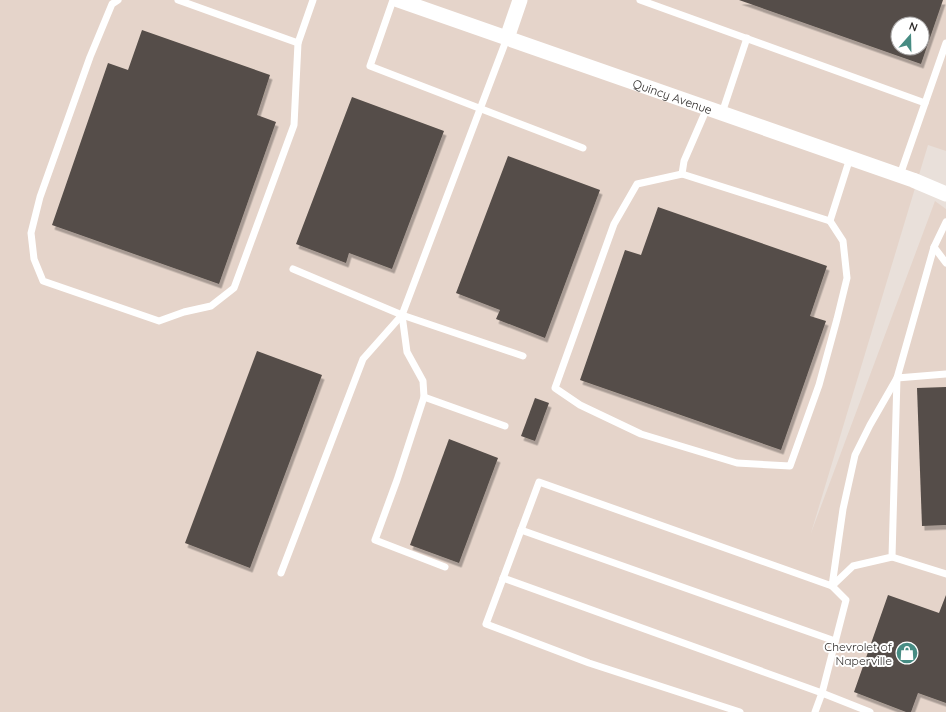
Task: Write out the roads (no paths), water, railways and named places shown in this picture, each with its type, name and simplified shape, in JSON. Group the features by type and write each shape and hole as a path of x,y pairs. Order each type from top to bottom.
{"street":[{"name":"Quincy Avenue","path":"398,0 900,175 946,194"},
{"path":"507,38 520,0"}],"lane":[{"path":"118,0 112,4 90,57 40,198 31,233 34,259 43,281 159,321 184,312 211,306 234,288 294,125 298,43 313,0"},
{"path":"178,0 298,43"},
{"path":"393,0 370,66 583,148"},
{"path":"640,0 925,103"},
{"path":"281,573 363,359 402,315 507,38"},
{"path":"722,113 747,38"},
{"path":"900,175 946,43"},
{"path":"682,174 684,161 706,108"},
{"path":"830,221 850,158"},
{"path":"682,174 830,221 844,241 847,278 819,385 790,466 737,463 641,434 580,405 555,388 614,224 637,184 682,174"},
{"path":"832,586 842,510 855,455 897,378 934,247 946,222"},
{"path":"934,247 946,263"},
{"path":"294,269 402,315 523,356"},
{"path":"402,315 407,352 423,381 424,397 397,480 375,540 445,567"},
{"path":"897,378 946,374"},
{"path":"892,557 897,378"},
{"path":"424,397 505,426"},
{"path":"740,712 589,663 486,624 539,482 832,586 846,600 822,693 815,712"},
{"path":"521,530 835,641"},
{"path":"832,586 853,566 892,557 946,574"},
{"path":"503,578 822,693 870,712"}],"place":[{"name":"Chevrolet of Naperville","path":"907,653"}]}
